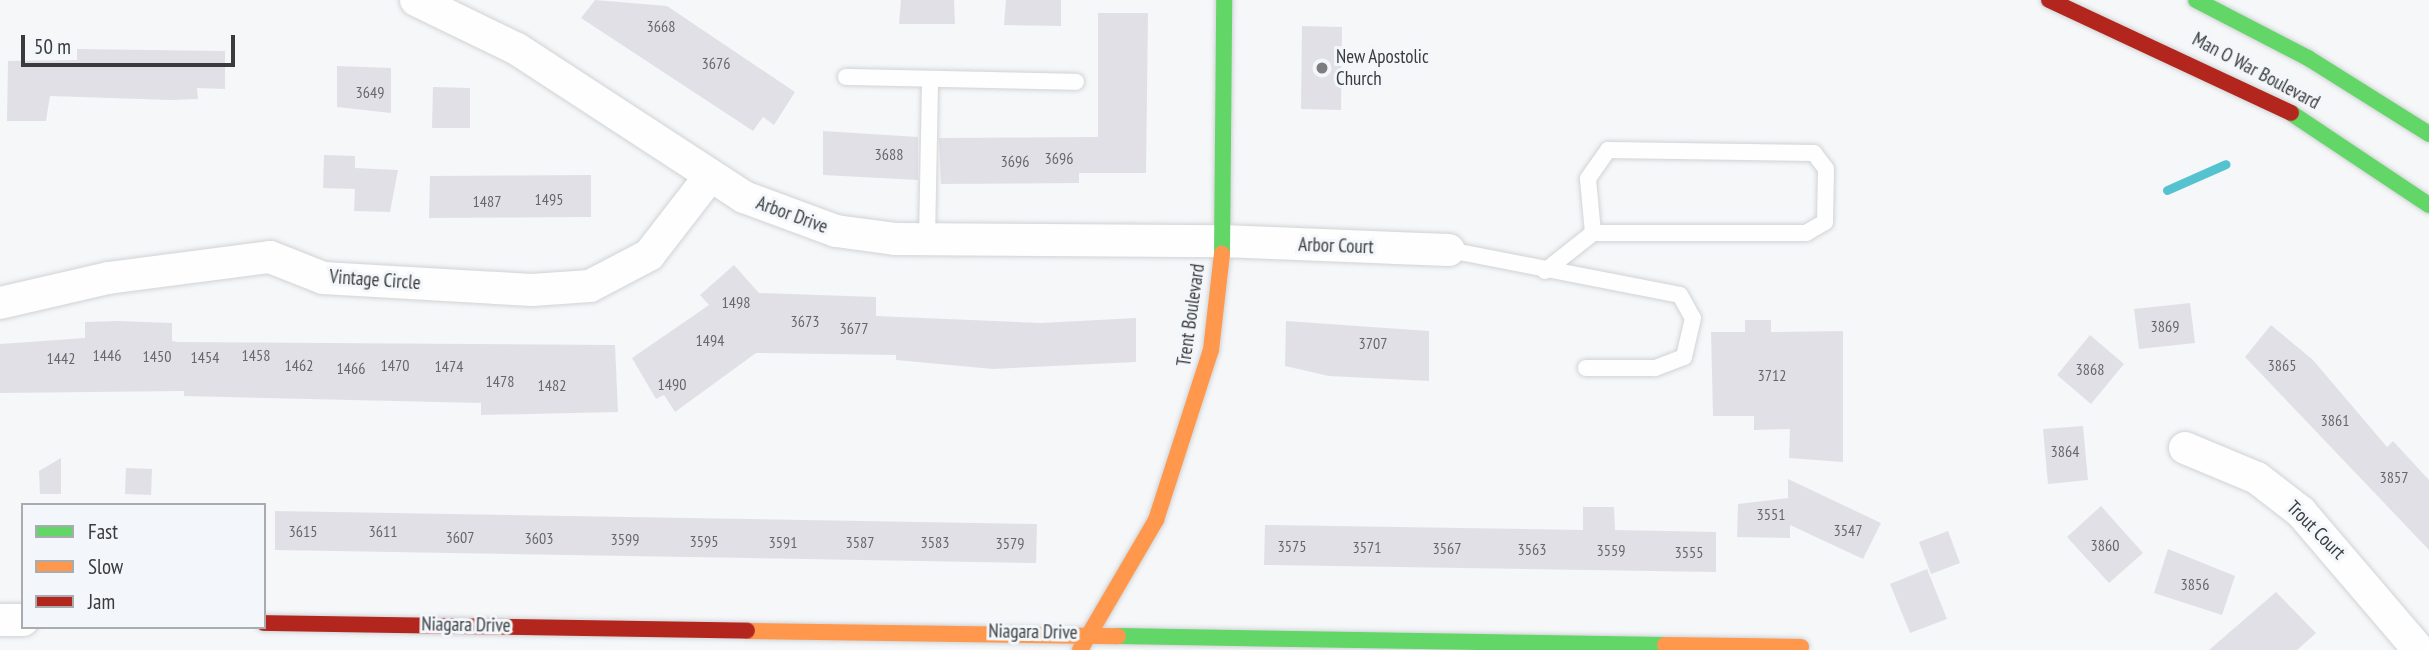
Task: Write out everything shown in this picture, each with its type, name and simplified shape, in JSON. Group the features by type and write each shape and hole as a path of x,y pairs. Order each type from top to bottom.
{"street":[{"name":"Arbor Drive","path":"416,0 517,49 710,176 785,216 836,231 927,240 1223,241"},
{"name":"Trent Boulevard","path":"1080,650 1156,520 1187,436 1212,350 1223,241 1224,0"},
{"name":"Man O War Boulevard","path":"2049,0 2268,98 2429,205"},
{"name":"Man O War Boulevard","path":"2196,0 2308,58 2429,134"},
{"name":"Vintage Circle","path":"0,303 108,278 270,257 323,278 532,290 590,286 649,255 710,176"},
{"name":"Arbor Court","path":"1223,241 1449,250"},
{"name":"Trout Court","path":"2185,448 2257,478 2301,512 2418,650"},
{"path":"0,620 21,620"},
{"name":"Niagara Drive","path":"266,623 1092,632 1801,647"}],"lane":[{"path":"846,78 1076,82"},
{"path":"927,240 930,79"},
{"path":"1545,271 1594,233 1806,233 1825,222 1826,169 1814,153 1608,150 1588,179 1594,233"},
{"path":"1449,250 1545,271 1680,295 1693,318 1684,357 1655,368 1587,368"}],"building":[{"path":"595,0 667,6 795,92 774,125 763,117 753,131 581,18"},
{"path":"901,0 954,0 955,24 899,24"},
{"path":"1006,0 1061,0 1061,26 1004,25"},
{"path":"1098,13 1148,13 1146,173 1079,173 1079,183 941,184 939,138 1098,137"},
{"name":"New Apostolic Church","path":"1302,26 1342,27 1341,110 1301,109"},
{"path":"77,49 225,51 225,89 197,88 198,99 50,96 46,121 7,121 8,61 77,60"},
{"path":"337,66 391,68 391,113 337,107"},
{"path":"433,87 470,88 470,128 432,128"},
{"path":"823,131 918,137 918,180 823,175"},
{"path":"324,155 355,156 355,168 398,170 390,212 354,211 355,189 323,188"},
{"path":"591,175 591,217 429,218 430,176"},
{"path":"734,265 759,293 876,297 876,316 1041,323 1136,318 1136,362 993,369 896,360 896,355 756,353 675,412 664,395 656,399 632,358 709,305 700,295"},
{"path":"2190,303 2195,343 2139,349 2134,309"},
{"path":"1745,320 1771,320 1771,332 1843,331 1843,462 1789,458 1790,429 1754,430 1754,416 1713,416 1711,332 1745,332"},
{"path":"1286,321 1429,331 1429,381 1329,376 1285,366"},
{"path":"85,322 172,323 172,341 178,342 615,345 618,412 481,415 481,403 184,396 184,391 0,393 0,344 85,338"},
{"path":"2271,325 2313,360 2387,447 2393,441 2429,480 2429,550 2245,357"},
{"path":"2090,335 2124,364 2091,404 2057,375"},
{"path":"2083,426 2088,480 2048,484 2043,429"},
{"path":"61,458 61,494 40,494 39,471"},
{"path":"126,468 152,469 151,495 125,494"},
{"path":"1788,479 1881,523 1863,559 1790,525 1790,538 1737,537 1738,504 1788,498"},
{"path":"2101,506 2143,553 2109,583 2067,537"},
{"path":"1583,507 1614,507 1615,530 1716,532 1716,572 1264,565 1265,525 1583,530"},
{"path":"275,511 1037,524 1036,563 275,550"},
{"path":"1948,531 1960,563 1931,574 1919,542"},
{"path":"2168,549 2235,576 2222,615 2154,593"},
{"path":"1927,569 1947,619 1910,633 1890,584"},
{"path":"2276,592 2316,633 2297,650 2209,650"}],"waterway":[{"path":"2167,190 2226,164"}],"traffic: fast":[{"path":"1222,254 1224,0"},
{"path":"2196,0 2308,58 2429,134"},
{"path":"2291,113 2429,205"},
{"path":"1118,636 1665,645"}],"traffic: slow":[{"path":"1080,650 1156,520 1211,350 1222,254"},
{"path":"747,631 1118,636"},
{"path":"1665,645 1801,647"}],"traffic: jam":[{"path":"2049,0 2291,113"},
{"path":"266,623 747,631"}],"place":[{"name":"New Apostolic Church","path":"1322,68"}]}
